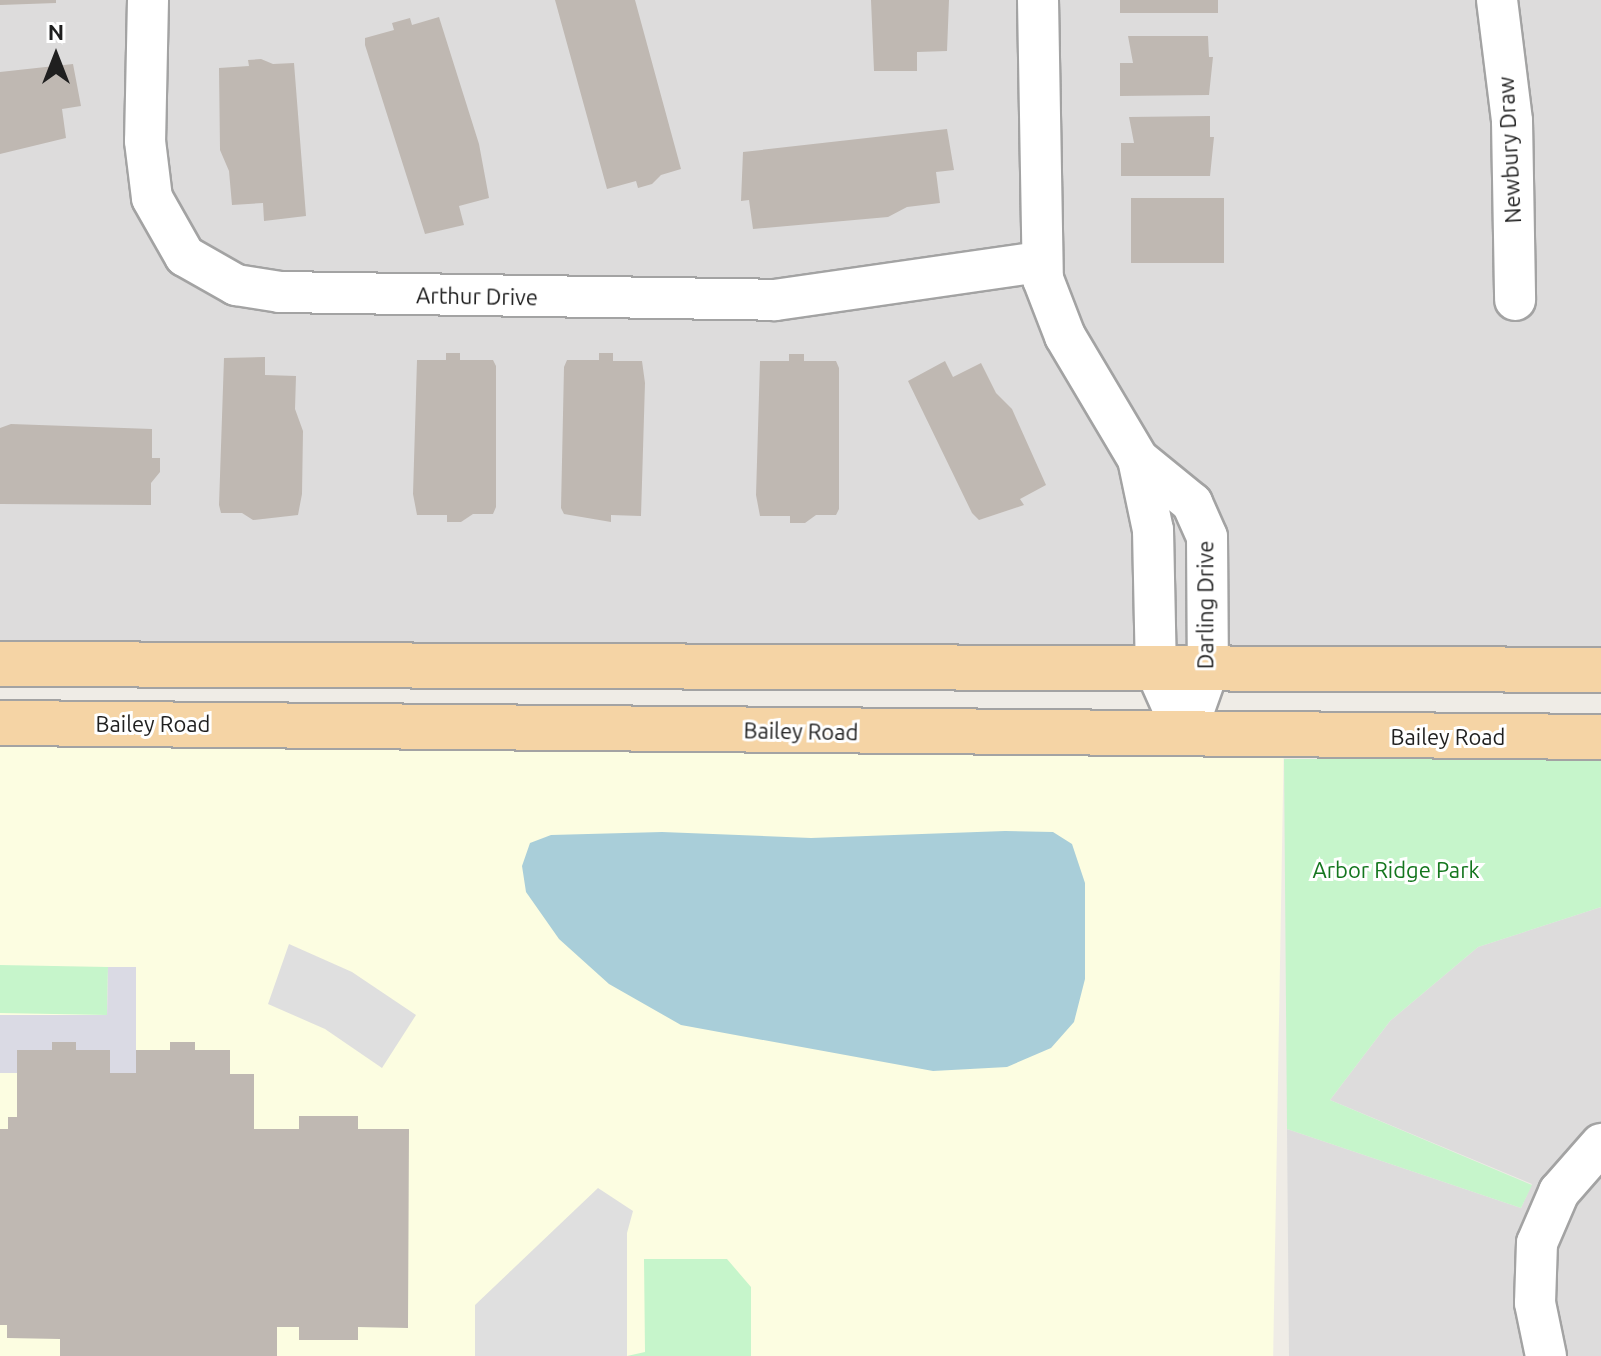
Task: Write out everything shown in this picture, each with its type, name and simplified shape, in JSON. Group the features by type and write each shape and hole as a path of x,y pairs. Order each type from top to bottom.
{"main road":[{"path":"0,664 1601,670"},
{"name":"Bailey Road","path":"0,723 1601,737"}],"street":[{"name":"Arthur Drive","path":"148,0 145,141 152,198 185,256 236,285 294,292 775,300 1040,262"},
{"name":"Darling Drive","path":"1038,0 1040,262 1065,336 1138,459 1154,540 1156,670 1185,735"},
{"name":"Newbury Draw","path":"1497,0 1512,121 1515,300"},
{"name":"Darling Drive","path":"1138,459 1186,496 1203,520 1208,670 1185,735"},
{"path":"1546,1356 1532,1272 1537,1243 1559,1192 1601,1144"}],"shaded area":[{"path":"0,0 1601,0 1601,664 0,664"},
{"path":"0,723 1284,745 1273,1356 0,1356"},
{"path":"1601,907 1601,1356 1289,1356 1287,1129 1521,1208 1532,1184 1330,1100 1390,1021 1478,947"},
{"path":"289,944 352,972 416,1015 382,1068 325,1029 268,1004"},
{"path":"108,967 136,967 136,1073 110,1073 76,1050 52,1042 52,1050 17,1073 0,1073 0,1015 107,1015"},
{"path":"598,1188 633,1211 627,1233 627,1356 475,1356 475,1305"}],"green space":[{"name":"Arbor Ridge Park","path":"1284,759 1601,759 1601,907 1478,947 1390,1021 1330,1100 1532,1185 1521,1208 1287,1129"},
{"path":"0,965 108,967 107,1015 0,1013"},
{"path":"644,1259 727,1259 751,1287 751,1356 627,1356 645,1352"}],"water":[{"path":"662,832 811,838 1053,832 1072,844 1085,883 1085,979 1074,1022 1051,1048 1007,1067 933,1071 681,1025 609,984 559,939 526,892 522,866 530,843 551,835"}],"building":[{"path":"0,0 56,0 56,3 0,5"},
{"path":"555,0 635,0 681,169 661,175 652,184 638,188 636,181 607,189"},
{"path":"871,0 949,0 947,51 917,52 917,71 874,71"},
{"path":"1120,0 1218,0 1218,13 1120,13"},
{"path":"439,17 479,144 489,198 459,206 464,225 425,234 365,38 394,30 392,23 410,18 412,25"},
{"path":"1128,36 1208,36 1209,57 1213,57 1209,95 1120,96 1120,63 1133,63"},
{"path":"261,59 273,64 294,63 306,216 264,221 263,203 232,205 229,171 220,150 219,68 249,66 248,60"},
{"path":"73,64 81,106 62,109 66,138 0,154 0,72"},
{"path":"1210,116 1210,137 1214,137 1210,176 1121,176 1121,143 1134,143 1129,117"},
{"path":"947,129 954,170 936,172 940,203 907,207 888,217 753,229 749,200 741,201 743,152"},
{"path":"1131,198 1224,198 1224,263 1131,263"},
{"path":"446,353 460,353 460,360 493,360 496,366 496,507 493,514 473,514 461,522 447,522 447,515 417,515 413,494 417,360 446,360"},
{"path":"599,353 613,353 613,361 642,361 645,383 641,516 611,515 611,522 564,514 561,508 564,367 567,360 599,360"},
{"path":"789,354 804,354 804,361 836,361 839,368 839,509 836,515 816,515 805,523 790,523 790,516 760,516 756,495 760,361 789,361"},
{"path":"265,357 265,375 296,376 295,409 303,431 302,494 298,515 253,520 242,513 221,513 219,505 224,358"},
{"path":"945,361 953,377 981,363 996,393 1012,409 1046,485 1020,499 1024,505 979,520 972,513 908,381"},
{"path":"11,424 152,429 152,458 160,458 160,472 151,483 151,505 0,504 0,428"},
{"path":"52,1042 76,1042 76,1050 110,1050 110,1073 136,1073 136,1050 170,1050 170,1042 195,1042 195,1050 230,1050 230,1074 254,1074 254,1129 299,1129 299,1116 358,1116 358,1129 409,1129 408,1328 358,1327 358,1340 299,1340 299,1327 277,1327 277,1356 60,1356 60,1339 7,1338 7,1325 0,1325 0,1129 8,1129 8,1117 17,1117 17,1050 52,1050"}]}
